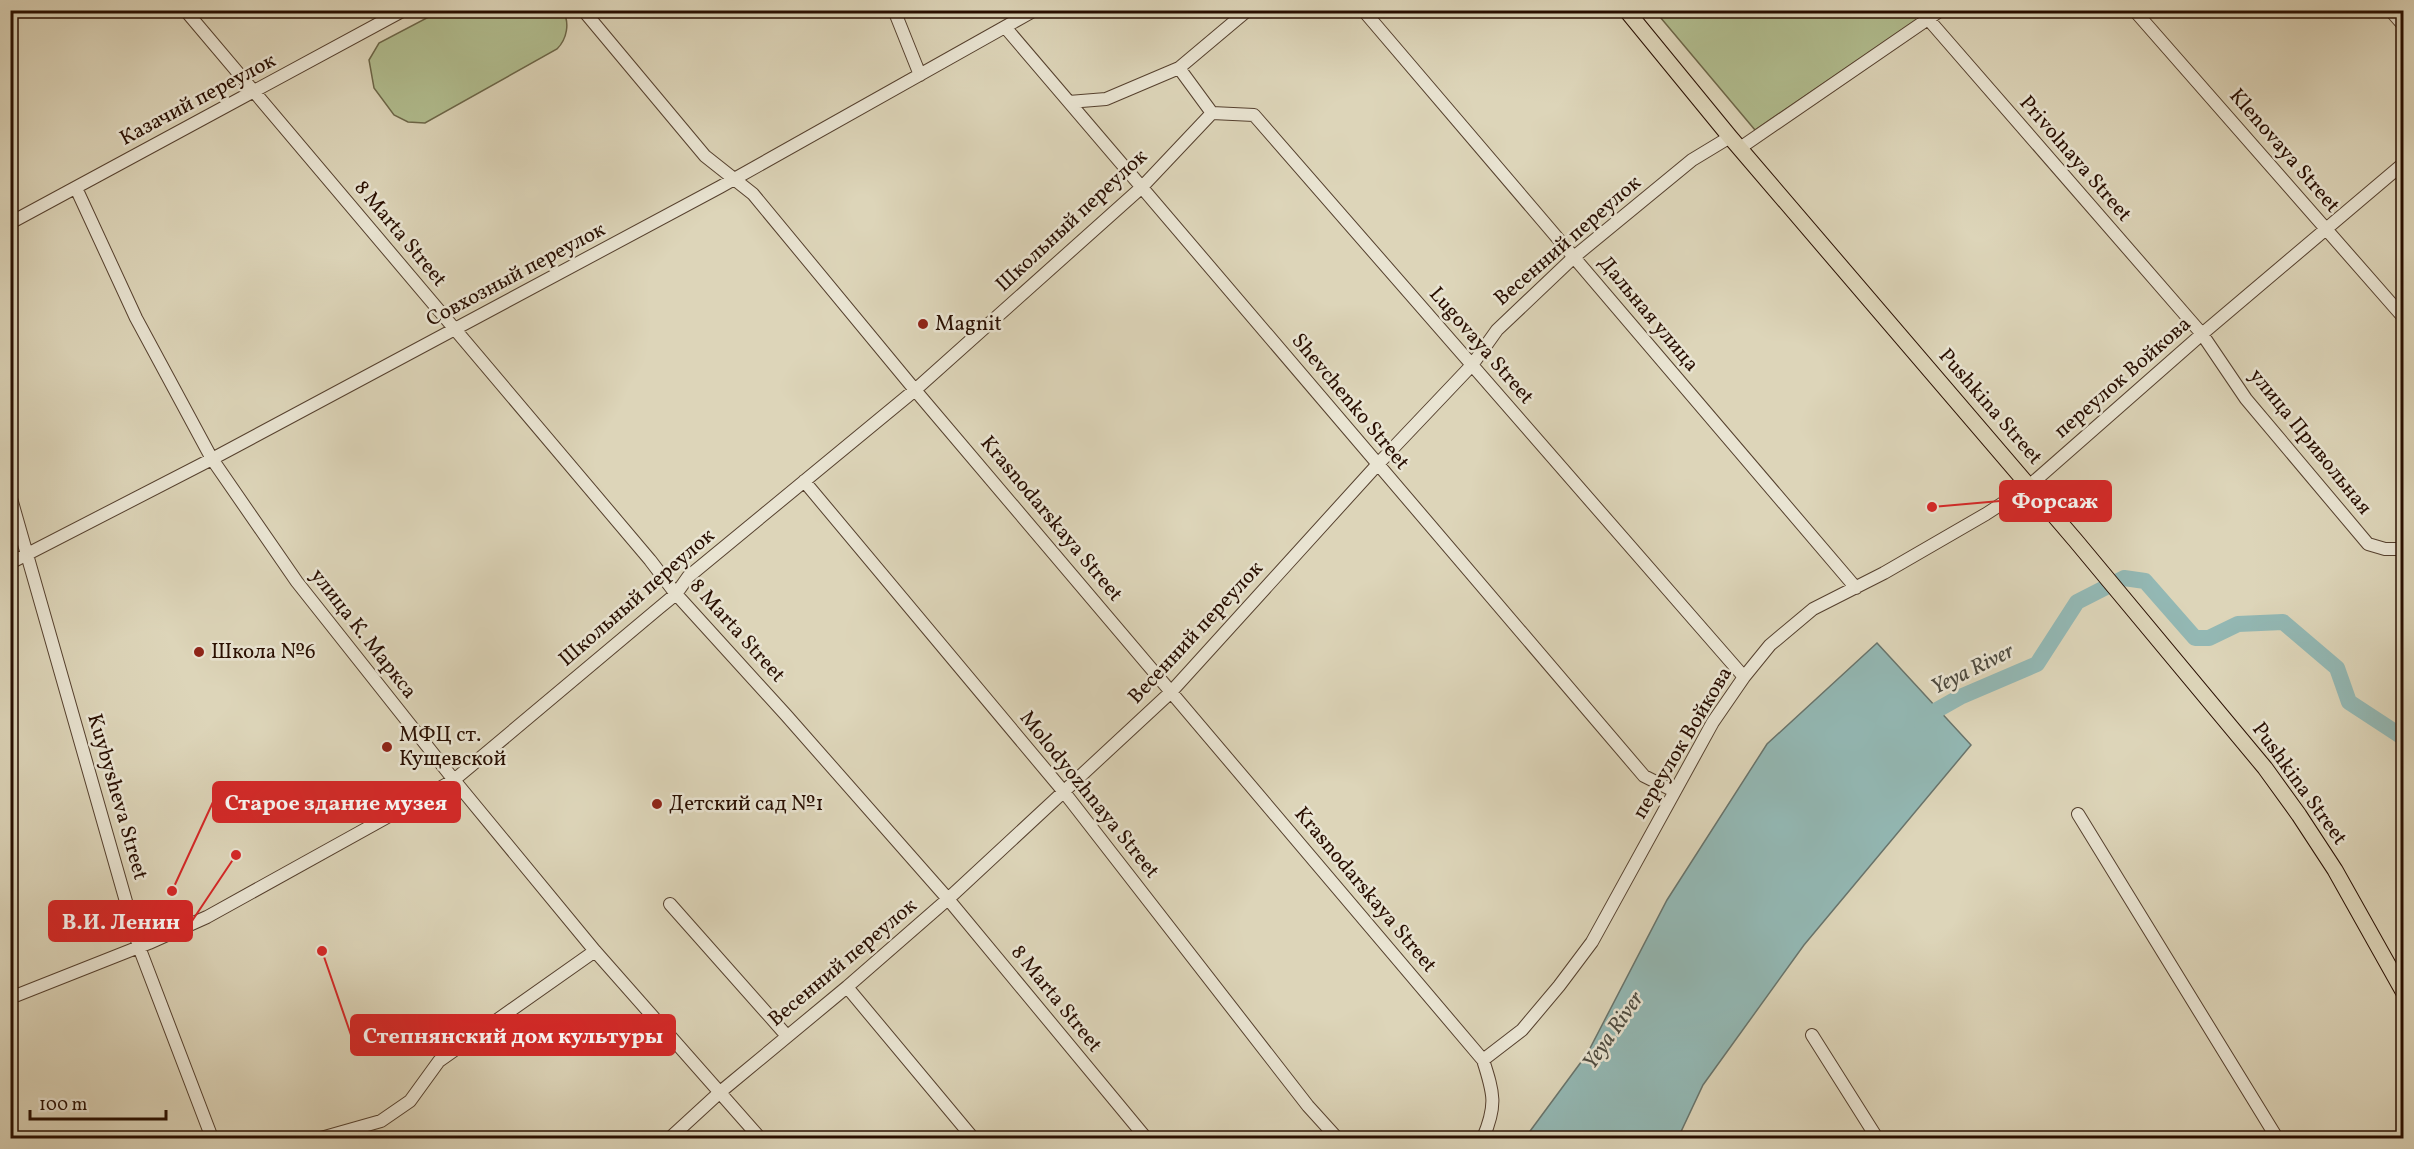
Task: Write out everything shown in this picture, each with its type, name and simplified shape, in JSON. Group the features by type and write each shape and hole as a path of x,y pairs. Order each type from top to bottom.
{"main road":[{"name":"Pushkina Street","path":"1626,10 1735,142 2076,541 2265,768 2335,870 2403,993"}],"street":[{"name":"8 Marta Street","path":"185,10 676,594 948,899 1146,1138"},
{"name":"Казачий переулок","path":"10,223 404,10"},
{"name":"Krasnodarskaya Street","path":"583,10 705,156 753,194 915,390 1483,1060"},
{"path":"894,10 920,75"},
{"name":"Совхозный переулок","path":"10,563 455,330 733,180 1035,10"},
{"path":"1069,102 1106,99 1179,68 1248,10"},
{"name":"Дальная улица","path":"1364,10 1856,588"},
{"name":"Privolnaya Street","path":"1918,10 2202,334"},
{"name":"Весенний переулок","path":"670,1138 719,1093 847,987 948,899 1171,692 1378,464 1472,365 1497,330 1574,257 1692,160 1735,142 1929,20 1941,10"},
{"name":"Klenovaya Street","path":"2134,10 2403,318"},
{"path":"2390,10 2403,26"},
{"name":"Shevchenko Street","path":"1005,27 1644,776 1674,791"},
{"path":"1179,68 1212,113"},
{"name":"Школьный переулок","path":"10,998 139,947 207,917 454,780 676,594 688,578 915,390 1142,187 1212,113"},
{"name":"Lugovaya Street","path":"1212,113 1254,115 1744,676"},
{"name":"переулок Войкова","path":"1483,1060 1522,1030 1592,942 1713,722 1744,676 1770,645 1814,609 1856,588 1986,514 2029,486 2202,334 2403,163"},
{"name":"улица К. Маркса","path":"76,188 136,318 212,459 297,582 454,780 595,951 760,1138"},
{"name":"улица Привольная","path":"2202,334 2246,399 2368,544 2385,549 2403,549"},
{"name":"Molodyozhnaya Street","path":"804,481 1064,792 1308,1106 1336,1138"},
{"name":"Kuybysheva Street","path":"10,495 139,947 212,1138"},
{"path":"2078,814 2277,1138"},
{"path":"670,904 787,1036"},
{"path":"321,1138 381,1121 410,1101 440,1061 595,951"},
{"path":"847,987 973,1138"},
{"path":"1812,1035 1877,1138"},
{"path":"1483,1060 1492,1088 1492,1115 1483,1138"},
{"path":"353,1128 360,1138"}],"green space":[{"path":"1913,10 1920,18 1755,130 1655,11"},
{"path":"440,11 563,11 566,31 557,49 425,123 408,122 394,115 374,88 369,60 379,43"}],"water":[{"path":"1877,643 1971,745 1804,945 1703,1085 1678,1138 1525,1138 1587,1054 1667,900 1767,744"}],"waterway":[{"name":"Yeya River","path":"1922,724 1937,710 1960,697 2037,664 2077,602 2124,578 2145,581 2195,638 2209,638 2238,624 2283,622 2337,668 2349,702 2404,738"}],"place":[{"name":"Magnit","path":"923,324"},
{"name":"Форсаж","path":"1932,507"},
{"name":"Школа №6","path":"199,652"},
{"name":"МФЦ ст. Кущевской","path":"387,747"},
{"name":"Детский сад №1","path":"657,804"},
{"name":"В.И. Ленин","path":"236,855"},
{"name":"Старое здание музея","path":"172,891"},
{"name":"Степнянский дом культуры","path":"322,951"}]}
